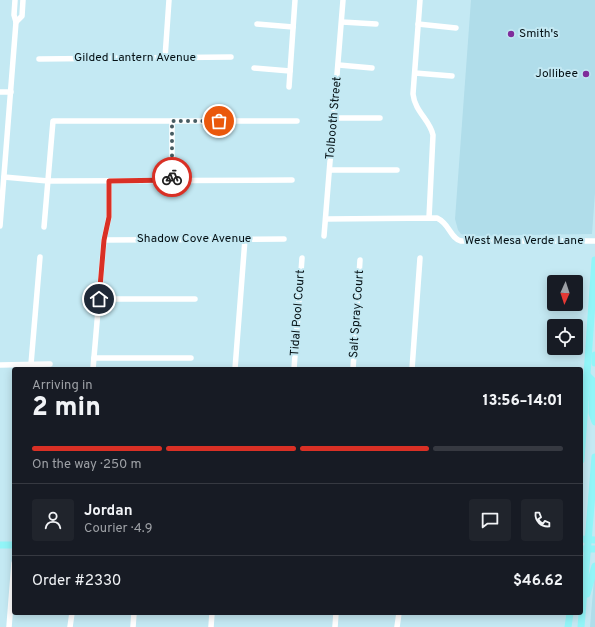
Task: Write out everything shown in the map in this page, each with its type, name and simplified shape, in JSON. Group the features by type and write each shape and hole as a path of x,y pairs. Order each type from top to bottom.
{"main road":[{"path":"583,432 595,260"},
{"path":"591,327 595,344"},
{"path":"595,355 595,363"},
{"path":"587,375 592,380 593,385 592,413 595,422"},
{"path":"583,597 595,457"},
{"path":"590,518 595,526"},
{"path":"0,545 12,545"},
{"path":"583,604 595,566"},
{"path":"568,627 570,615"},
{"path":"581,627 582,615"}],"street":[{"path":"0,226 16,22 14,15 15,0"},
{"path":"16,22 22,16 23,0"},
{"path":"166,58 169,0"},
{"path":"289,87 295,0"},
{"name":"Tolbooth Street","path":"324,236 339,65 343,0"},
{"path":"326,219 428,218 433,135 430,126 420,114 414,99 420,0"},
{"path":"342,22 376,24"},
{"path":"257,24 293,27"},
{"path":"418,24 456,28"},
{"name":"Gilded Lantern Avenue","path":"39,59 231,57"},
{"path":"339,65 372,68"},
{"path":"254,68 290,71"},
{"path":"415,73 452,76"},
{"path":"0,92 11,92"},
{"path":"334,118 380,118"},
{"path":"172,121 172,180"},
{"path":"44,227 53,122 296,121"},
{"path":"330,170 397,170"},
{"path":"4,178 48,181 292,180"},
{"path":"93,367 104,240 109,217 109,181"},
{"name":"West Mesa Verde Lane","path":"428,218 437,218 446,224 454,237 461,241 595,241"},
{"path":"235,367 245,239"},
{"name":"Shadow Cove Avenue","path":"104,240 284,239"},
{"path":"31,364 40,257"},
{"name":"Tidal Pool Court","path":"294,367 302,258"},
{"path":"412,367 420,258"},
{"name":"Salt Spray Court","path":"353,367 360,260"},
{"path":"99,299 195,299"},
{"path":"94,358 191,358"},
{"path":"0,365 50,364"},
{"path":"9,627 12,589"},
{"path":"70,627 72,615"},
{"path":"133,627 134,615"},
{"path":"211,627 212,615"},
{"path":"335,627 336,615"},
{"path":"398,627 399,615"}],"shaded area":[{"path":"471,0 595,0 595,193 592,234 468,236 461,234 458,230 455,219"},
{"path":"595,575 595,627 590,627 594,579"}],"way so far":[{"path":"172,177 172,121 219,121"}],"place":[{"name":"Smith's","path":"511,34"},
{"name":"Jollibee","path":"586,74"}],"route":[{"path":"99,299 104,240 109,217 109,181 172,180 172,177"}]}
